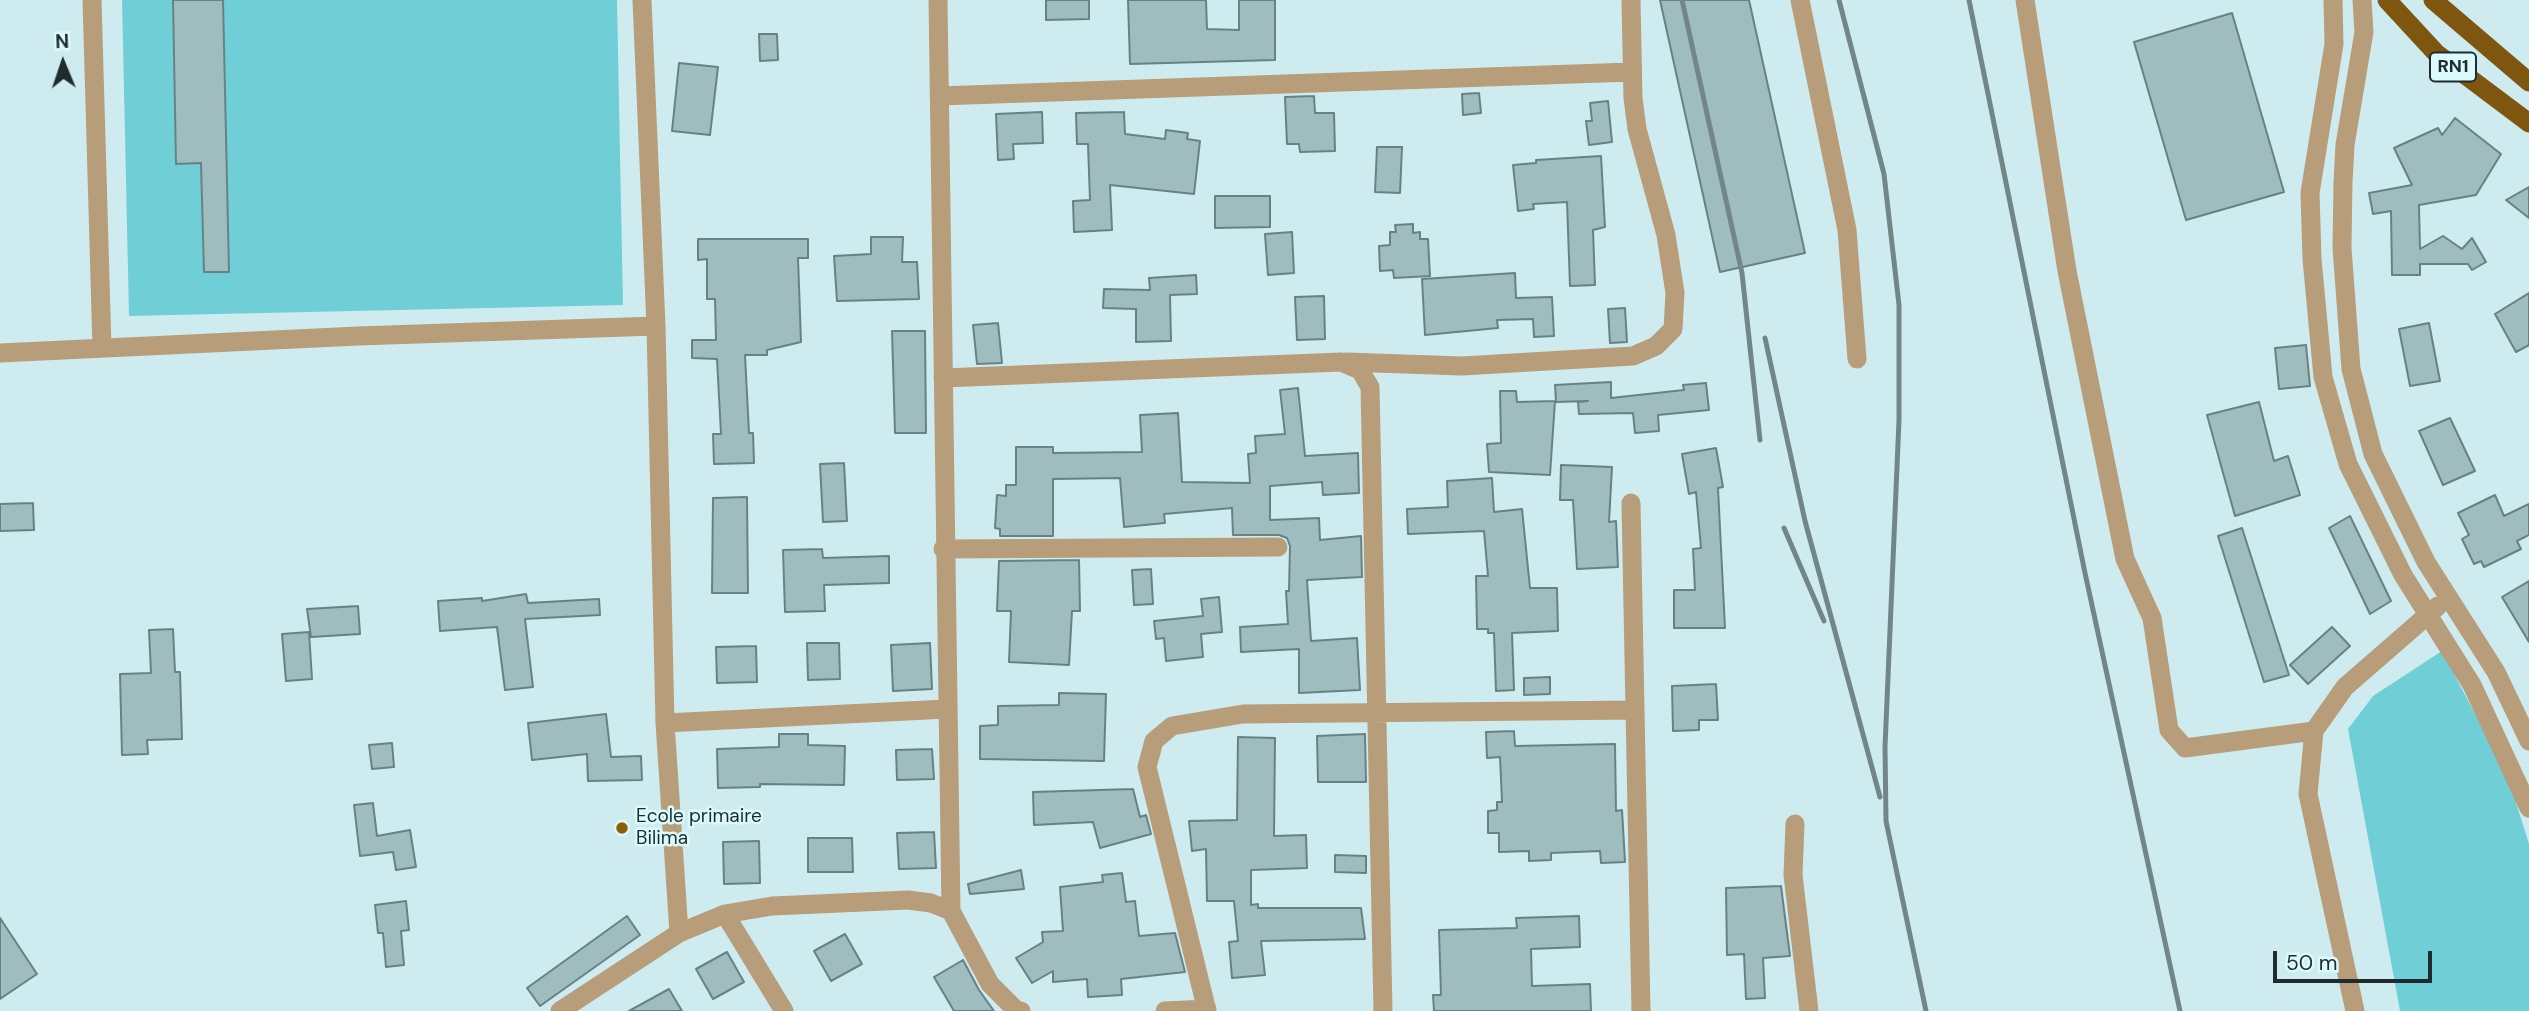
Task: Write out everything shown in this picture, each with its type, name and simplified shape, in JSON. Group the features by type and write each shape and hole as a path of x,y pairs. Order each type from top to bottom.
{"highway":[{"name":"RN1","path":"2387,0 2436,53 2529,123"},
{"name":"RN1","path":"2433,0 2529,82"}],"street":[{"path":"92,0 102,348"},
{"path":"642,0 656,326 665,723 678,933"},
{"path":"938,0 943,549 951,911 990,984 1016,1010 1021,1011"},
{"path":"943,378 1341,362 1462,366 1633,356 1656,346 1673,329 1675,293 1667,235 1637,129 1631,72 1631,0"},
{"path":"1800,0 1847,230 1857,359"},
{"path":"2025,0 2070,285 2125,559 2152,618 2169,730 2185,748 2314,731"},
{"path":"2333,0 2334,44 2310,193 2312,259 2323,377 2348,464 2403,575 2472,685 2529,808"},
{"path":"2362,0 2364,32 2345,145 2342,248 2351,369 2373,454 2426,562 2496,672 2529,741"},
{"path":"939,96 1631,72"},
{"path":"2317,138 2345,145"},
{"path":"0,353 656,326"},
{"path":"1341,362 1360,370 1370,387 1383,1011"},
{"path":"1631,503 1641,1011"},
{"path":"943,549 1278,547"},
{"path":"2355,1011 2308,794 2314,731 2345,687 2427,613 2450,598"},
{"path":"665,723 947,709"},
{"path":"1165,1011 1207,1010 1147,767 1154,741 1172,726 1204,718 1243,713 1635,710"},
{"path":"1795,824 1793,875 1809,1011"},
{"path":"560,1011 678,933 724,915 772,906 908,900 931,903 951,911"},
{"path":"724,915 784,1011"}],"shaded area":[{"path":"122,0 617,0 623,305 129,316"},
{"path":"2442,651 2508,777 2529,844 2529,1011 2400,1011 2348,729 2373,696"}],"building":[{"path":"173,0 223,0 229,272 204,272 201,163 176,164"},
{"path":"1046,0 1089,0 1089,19 1046,20"},
{"path":"1128,0 1206,0 1207,29 1239,30 1239,0 1275,0 1275,60 1130,64"},
{"path":"1660,0 1749,0 1805,253 1720,272"},
{"path":"2232,13 2284,192 2186,220 2134,42"},
{"path":"759,34 777,34 778,60 760,61"},
{"path":"679,63 718,67 710,135 672,131"},
{"path":"1479,93 1481,113 1463,115 1462,94"},
{"path":"1314,96 1315,113 1334,113 1335,151 1300,152 1299,144 1287,144 1285,97"},
{"path":"1608,101 1612,142 1589,145 1586,121 1592,121 1590,103"},
{"path":"1042,112 1043,143 1013,144 1014,159 998,160 996,114"},
{"path":"1124,112 1125,134 1165,139 1166,130 1188,133 1187,139 1200,141 1194,194 1110,185 1112,230 1074,232 1073,201 1090,200 1088,144 1077,144 1076,113"},
{"path":"2455,118 2501,154 2476,195 2419,205 2420,249 2443,236 2462,249 2472,238 2486,262 2472,270 2468,264 2420,264 2420,275 2392,275 2391,211 2373,214 2369,193 2412,185 2394,148 2438,128 2442,135"},
{"path":"1377,147 1402,147 1400,193 1375,192"},
{"path":"1601,156 1605,227 1593,230 1595,285 1570,286 1567,202 1533,204 1534,209 1518,211 1513,165 1536,163 1536,160"},
{"path":"2529,187 2529,218 2506,200"},
{"path":"1215,196 1270,196 1270,227 1215,228"},
{"path":"1413,224 1413,233 1420,232 1420,239 1428,239 1430,276 1394,278 1393,270 1380,271 1379,246 1390,245 1390,232 1396,232 1395,225"},
{"path":"1292,232 1294,273 1268,275 1265,234"},
{"path":"871,237 903,237 902,262 917,262 919,299 837,301 834,256 871,254"},
{"path":"698,239 808,239 808,258 798,258 801,342 767,350 767,355 745,355 749,433 753,433 754,463 714,464 713,434 721,434 717,359 692,358 692,340 716,340 715,299 707,299 707,259 698,260"},
{"path":"1515,273 1516,298 1552,297 1554,336 1534,337 1533,319 1497,320 1498,328 1425,335 1422,279"},
{"path":"1196,275 1197,294 1170,295 1171,341 1136,342 1136,309 1103,308 1104,289 1150,290 1149,278"},
{"path":"2529,293 2529,345 2516,352 2495,314"},
{"path":"1324,296 1325,339 1297,340 1295,297"},
{"path":"1625,308 1627,342 1610,343 1608,309"},
{"path":"998,323 1002,363 977,364 973,325"},
{"path":"2429,323 2440,381 2410,386 2399,329"},
{"path":"892,331 925,331 926,433 895,433"},
{"path":"2306,345 2310,386 2279,389 2275,348"},
{"path":"1611,382 1611,398 1684,390 1683,385 1706,383 1709,410 1658,415 1659,431 1635,433 1633,413 1579,414 1578,402 1588,401 1556,402 1555,385"},
{"path":"1298,388 1305,456 1358,453 1359,493 1323,495 1322,482 1270,486 1270,520 1319,518 1320,540 1361,536 1362,577 1307,580 1311,641 1357,638 1360,690 1299,693 1299,649 1241,652 1240,627 1288,624 1286,591 1289,591 1290,546 1287,538 1279,535 1233,535 1232,508 1164,514 1165,523 1124,527 1120,478 1053,479 1053,536 1000,536 1000,529 995,528 997,495 1006,496 1006,485 1016,485 1016,447 1053,447 1053,453 1142,452 1140,415 1178,413 1182,482 1250,483 1248,454 1256,453 1255,436 1285,434 1280,390"},
{"path":"1500,391 1516,391 1517,402 1555,401 1550,475 1489,472 1487,444 1501,443"},
{"path":"2259,402 2274,461 2288,456 2300,495 2235,516 2207,415"},
{"path":"2450,418 2475,471 2443,485 2419,431"},
{"path":"1716,448 1723,487 1718,488 1725,628 1674,628 1674,590 1695,590 1693,549 1701,548 1696,492 1689,494 1682,454"},
{"path":"844,463 847,521 823,522 820,464"},
{"path":"1561,465 1612,467 1609,522 1616,521 1618,567 1577,569 1573,500 1560,500"},
{"path":"1492,478 1494,512 1522,509 1530,588 1557,588 1558,631 1512,633 1514,690 1496,691 1494,633 1488,633 1488,629 1477,629 1476,576 1488,576 1484,531 1408,534 1407,509 1448,507 1447,481"},
{"path":"2495,495 2504,516 2529,504 2529,535 2517,541 2521,549 2484,567 2481,561 2474,564 2462,539 2469,535 2458,513"},
{"path":"747,497 748,593 712,593 713,498"},
{"path":"33,503 34,530 0,531 0,504"},
{"path":"2350,516 2391,601 2370,614 2329,528"},
{"path":"2242,528 2289,675 2264,682 2218,536"},
{"path":"822,549 823,558 889,556 889,583 824,585 825,611 785,612 783,550"},
{"path":"1079,560 1080,611 1072,611 1069,665 1009,662 1011,611 997,611 999,561"},
{"path":"1151,569 1153,604 1134,605 1132,570"},
{"path":"2529,581 2529,642 2502,597"},
{"path":"526,594 528,603 599,599 600,615 525,619 533,687 505,690 497,627 440,631 438,601 482,598 482,601"},
{"path":"1219,597 1222,632 1201,634 1203,657 1166,661 1164,638 1156,639 1154,621 1203,616 1201,599"},
{"path":"358,606 360,634 311,637 307,609"},
{"path":"2332,627 2350,646 2308,684 2290,665"},
{"path":"173,629 175,672 180,672 182,739 147,740 148,754 122,755 120,674 151,673 149,630"},
{"path":"309,632 312,679 286,681 282,634"},
{"path":"807,643 839,643 840,679 808,680"},
{"path":"930,643 932,689 893,691 891,645"},
{"path":"756,646 757,682 717,683 716,647"},
{"path":"1550,677 1550,694 1524,695 1524,678"},
{"path":"1716,684 1718,720 1699,720 1699,730 1673,731 1672,686"},
{"path":"1059,693 1106,694 1104,761 980,759 980,726 998,725 998,706 1059,705"},
{"path":"606,714 611,757 641,756 642,780 588,781 587,754 532,760 528,723"},
{"path":"1514,731 1515,746 1615,744 1616,811 1622,810 1625,862 1601,863 1600,851 1551,853 1551,860 1529,861 1529,851 1499,852 1499,833 1488,833 1488,811 1497,810 1497,802 1502,802 1500,757 1487,758 1486,732"},
{"path":"779,734 808,734 808,745 845,746 844,785 760,784 760,787 718,788 717,749 779,747"},
{"path":"1365,734 1366,782 1318,782 1317,736"},
{"path":"1238,737 1275,738 1274,836 1306,835 1307,868 1251,870 1251,905 1258,904 1258,908 1361,908 1365,939 1261,941 1265,975 1232,978 1229,942 1238,941 1234,901 1207,901 1206,849 1192,851 1189,821 1237,820"},
{"path":"392,743 394,767 372,769 369,745"},
{"path":"932,749 934,779 897,780 896,750"},
{"path":"1133,789 1140,817 1146,815 1151,834 1100,848 1093,822 1034,825 1033,792"},
{"path":"373,803 377,836 410,830 416,867 396,870 393,852 360,856 354,805"},
{"path":"934,832 936,868 899,869 897,833"},
{"path":"808,838 852,838 853,872 808,872"},
{"path":"759,841 760,883 724,884 723,842"},
{"path":"1335,855 1366,856 1366,873 1335,872"},
{"path":"1021,870 1024,889 970,894 968,884"},
{"path":"1122,873 1126,902 1135,901 1139,936 1175,933 1185,972 1121,979 1122,995 1088,997 1087,979 1053,982 1053,971 1032,983 1016,958 1043,942 1042,932 1063,931 1060,887 1103,882 1102,875"},
{"path":"1781,886 1790,956 1763,958 1765,998 1746,999 1744,954 1727,955 1726,888"},
{"path":"406,901 409,930 401,931 404,965 386,967 383,933 378,933 375,905"},
{"path":"627,916 640,935 540,1006 527,988"},
{"path":"1579,916 1580,947 1531,949 1532,986 1590,984 1591,1011 1434,1011 1433,995 1441,995 1439,930 1517,928 1516,918"},
{"path":"0,918 37,974 0,999"},
{"path":"845,934 862,964 831,981 814,951"},
{"path":"727,952 744,982 713,999 696,969"},
{"path":"963,960 994,1011 954,1011 934,977"},
{"path":"669,989 682,1011 629,1011"}],"railway":[{"path":"1682,0 1742,273 1760,440"},
{"path":"1839,0 1884,174 1899,305 1899,420 1885,747 1886,821 1926,1011"},
{"path":"1969,0 2085,573 2180,1011"},
{"path":"1765,338 1805,521 1880,797"},
{"path":"1784,528 1824,621"}],"place":[{"name":"Ecole primaire Bilima","path":"622,828"}]}
